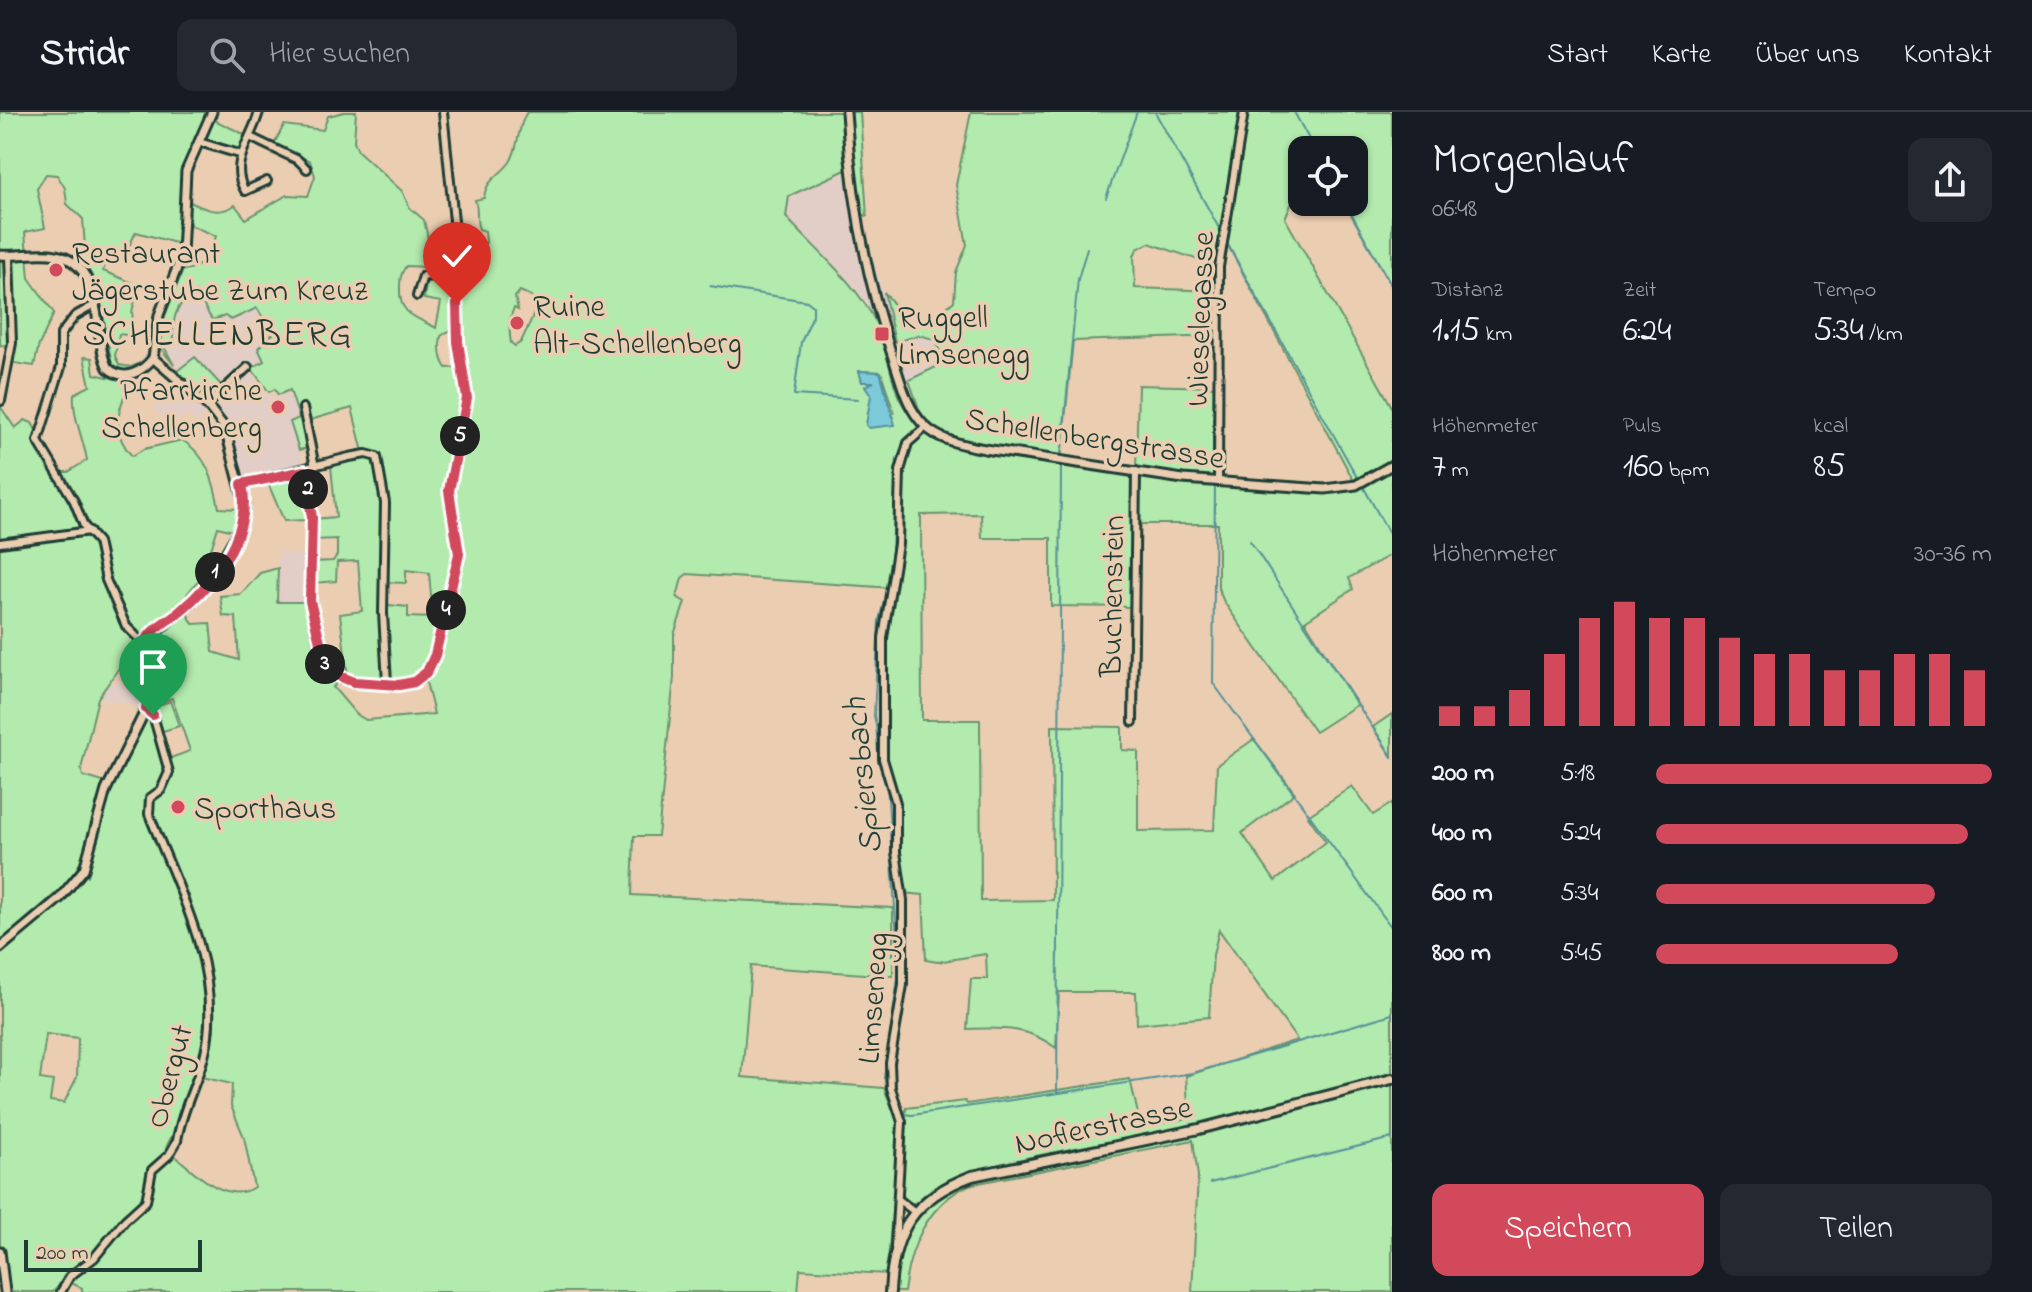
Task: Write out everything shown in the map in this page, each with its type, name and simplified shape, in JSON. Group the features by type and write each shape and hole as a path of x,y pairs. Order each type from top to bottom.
{"main road":[{"name":"Noflerstrasse","path":"890,1292 895,1248 915,1212 929,1197 972,1176 1199,1129 1392,1079"}],"street":[{"path":"1,401 12,343 4,255 64,257 82,273 96,304 104,359 111,371 129,376 153,358 159,315 182,255 185,180 212,112"},
{"path":"259,112 250,137 239,154 241,185 245,191 267,181"},
{"path":"304,471 312,517 310,601 323,660 342,679 409,684 427,672 435,655 459,554 450,480 467,398 458,342 458,278 443,112"},
{"name":"Schellenbergstrasse","path":"846,112 860,235 873,290 903,388 926,427 962,445 1218,482 1336,489 1356,485 1392,465"},
{"name":"Wieselegasse","path":"1218,482 1219,267 1244,112"},
{"path":"250,137 298,160 307,169"},
{"path":"199,142 239,154"},
{"path":"417,296 423,276 458,278"},
{"path":"96,304 75,316 61,334 61,367 38,436 42,450 98,542 106,580 126,626 145,645"},
{"path":"0,948 60,898 84,869 106,790 146,709 145,645 151,634 194,599 222,563 243,520 242,484 229,436 207,405 153,358"},
{"path":"207,405 248,367"},
{"path":"303,408 315,467"},
{"name":"Limsenegg","path":"895,1248 902,1122 891,1088 890,1063 903,985 903,900 896,852 896,803 883,759 883,638 898,544 900,471 908,443 926,427"},
{"path":"242,484 366,454 373,454 379,460 385,503 383,613 387,683"},
{"name":"Buchenstein","path":"1133,722 1136,471"},
{"path":"0,543 90,531"},
{"name":"Obergut","path":"61,1292 70,1276 94,1258 125,1220 146,1201 152,1170 169,1155 177,1141 208,1037 204,956 195,924 149,814 150,798 161,790 169,772 156,723 151,711 146,709"},
{"path":"898,1199 915,1212"},
{"path":"0,1251 5,1292"}],"shaded area":[{"path":"851,167 858,213 884,292 895,341 920,335 936,340 941,352 936,367 909,380 926,427 902,407 889,363 861,297 785,217 789,196"},
{"path":"196,292 212,320 225,316 231,320 257,308 273,334 264,361 249,369 270,397 291,393 299,418 290,423 306,468 301,469 301,475 268,481 268,485 247,490 232,446 210,410 197,423 187,414 172,425 153,410 195,357 177,371 163,345 173,340 177,307"},
{"path":"278,553 306,554 305,602 277,602"},
{"path":"110,682 129,685 142,682 142,707 98,698"}],"green space":[{"path":"0,112 207,112 186,175 179,244 136,232 124,256 110,252 103,271 131,282 129,292 136,296 132,312 135,336 119,334 115,356 119,365 131,367 147,360 124,372 112,366 99,290 73,260 85,248 83,219 67,204 65,188 57,175 46,174 37,189 45,228 25,232 29,278 54,313 39,345 34,366 7,362 9,346 0,345"},
{"path":"217,112 216,121 246,135 238,150 206,140"},
{"path":"356,112 354,141 358,151 402,191 410,208 424,220 428,239 452,236 454,253 431,253 429,267 406,266 400,283 400,298 406,310 436,328 441,302 424,299 427,278 455,280 454,328 440,340 446,368 463,367 461,248 486,243 485,231 478,226 475,200 484,198 490,182 510,162 527,112 860,112 867,216 858,213 850,168 789,196 786,217 847,281 868,309 882,337 898,395 913,418 925,426 909,380 936,367 940,352 936,340 920,335 895,342 884,292 911,325 934,318 954,301 956,272 967,245 956,185 971,112 1392,112 1392,287 1352,216 1368,216 1368,136 1288,136 1288,211 1285,218 1392,407 1392,554 1349,578 1353,589 1305,621 1357,705 1315,732 1224,602 1218,588 1218,524 1136,524 1135,607 1051,606 1051,538 982,538 981,514 921,515 922,720 980,720 981,901 1053,900 1052,726 1122,727 1122,750 1138,751 1138,831 1214,830 1217,765 1254,739 1295,793 1242,833 1275,881 1326,842 1308,816 1352,786 1373,815 1392,803 1392,1073 1185,1128 999,1164 962,1175 934,1188 918,1202 909,1204 902,1194 906,1108 965,1101 967,1104 1130,1079 1141,1127 1189,1118 1186,1076 1297,1040 1219,930 1213,955 1209,1017 1137,1024 1136,992 1059,992 1056,1048 1024,1032 967,1029 971,979 987,979 986,954 937,962 926,960 923,895 902,893 896,852 896,803 883,759 884,622 893,588 687,574 682,578 677,597 685,602 674,635 674,677 658,836 634,836 632,895 893,908 893,976 751,966 742,1077 884,1088 899,1125 887,1274 800,1269 798,1292 82,1292 82,1288 65,1280 53,1292 10,1292 4,1251 0,1274 0,955 62,901 83,874 88,876 113,782 147,719 153,720 168,759 190,751 172,698 152,704 151,663 155,656 141,637 98,698 81,769 83,776 106,783 92,834 73,878 0,942 0,406 15,428 25,420 32,423 60,472 68,472 87,460 74,402 74,394 90,386 84,357 92,358 94,374 130,382 118,420 121,438 132,456 144,449 182,440 203,461 212,479 219,508 239,509 233,531 218,527 203,575 187,594 187,613 193,624 210,623 213,652 239,660 236,617 223,616 220,596 241,594 260,573 278,568 277,602 305,602 318,657 329,675 338,682 333,687 356,714 366,720 434,714 425,678 437,663 439,626 428,663 418,675 396,682 369,682 336,672 347,670 340,614 362,611 358,561 337,562 336,581 314,583 312,562 333,561 337,555 337,539 313,540 313,519 336,517 331,466 364,456 352,408 310,420 316,446 299,450 290,422 299,418 290,390 278,395 275,389 269,392 251,368 264,361 258,348 273,334 257,308 231,320 225,316 212,320 196,292 180,306 173,325 173,340 163,345 174,365 159,346 163,321 183,270 206,260 216,236 190,225 188,201 217,211 235,205 246,219 287,195 308,196 315,176 310,161 274,144 284,125 323,130 328,116","holes":["1224,238 1356,485 1325,489 1219,482 1219,387 1138,385 1136,471 1061,460 1073,341 1219,336 1219,291 1135,288 1134,256 1137,249 1149,243 1219,267","520,291 531,296 538,305 521,342 515,346 511,343 511,316 514,308 518,310 515,297","860,371 881,372 894,413 869,428 868,413 877,381 862,382","406,570 429,573 433,618 408,617 408,607 379,604 380,582 406,583","212,1008 214,1030 201,1077 232,1084 231,1106 244,1137 254,1187 243,1192 231,1192 208,1182 166,1148 200,1065 205,1011","46,1034 78,1038 77,1077 64,1103 50,1101 53,1081 40,1079"]},
{"path":"195,357 223,387 207,402 178,378 177,371"},
{"path":"301,475 307,520 284,521 267,481"},
{"path":"170,701 179,726 163,731 154,707"},
{"path":"1392,714 1392,756 1373,727"},
{"path":"1392,1080 1392,1292 1192,1292 1198,1176 1193,1140 969,1185 954,1193 931,1216 910,1259 904,1292 894,1292 899,1258 908,1231 926,1208 953,1187"}],"water":[{"path":"859,371 880,372 895,425 869,428 866,425 871,395 865,386 874,382 862,382"}],"waterway":[{"path":"1106,198 1137,112"},
{"path":"1155,112 1220,230"},
{"path":"1294,112 1307,136"},
{"path":"1353,216 1392,287"},
{"path":"1227,243 1358,479"},
{"path":"1061,455 1078,279 1087,248"},
{"path":"710,286 807,301 813,306 813,315 801,342 794,395 858,399"},
{"path":"1213,421 1213,470"},
{"name":"Spiersbach","path":"891,569 897,459"},
{"path":"1057,1093 1061,466"},
{"path":"1215,485 1213,683 1392,928"},
{"path":"1364,488 1392,539"},
{"path":"1250,541 1392,757"},
{"name":"Spiersbach","path":"884,773 879,759 874,716 879,620 887,591"},
{"name":"Spiersbach","path":"887,783 899,971 884,1078 888,1088"},
{"name":"Spiersbach","path":"897,1097 904,1114 912,1115 1193,1073 1392,1014"},
{"path":"1210,1183 1392,1138"}],"place":[{"name":"Restaurant Jägerstube Zum Kreuz","path":"56,270"},
{"name":"Ruine Alt-Schellenberg","path":"517,323"},
{"name":"Ruggell Limsenegg","path":"882,334"},
{"name":"Pfarrkirche Schellenberg","path":"278,407"},
{"name":"Sporthaus","path":"178,807"}],"district":[{"name":"SCHELLENBERG","path":"218,332"}],"route":[{"path":"153,715 146,709 143,651 147,640 194,599 222,563 243,520 245,505 242,484 304,471 312,517 308,575 310,601 326,666 342,679 399,685 414,682 427,672 435,655 459,554 449,491 467,398 458,342 457,304"}]}
